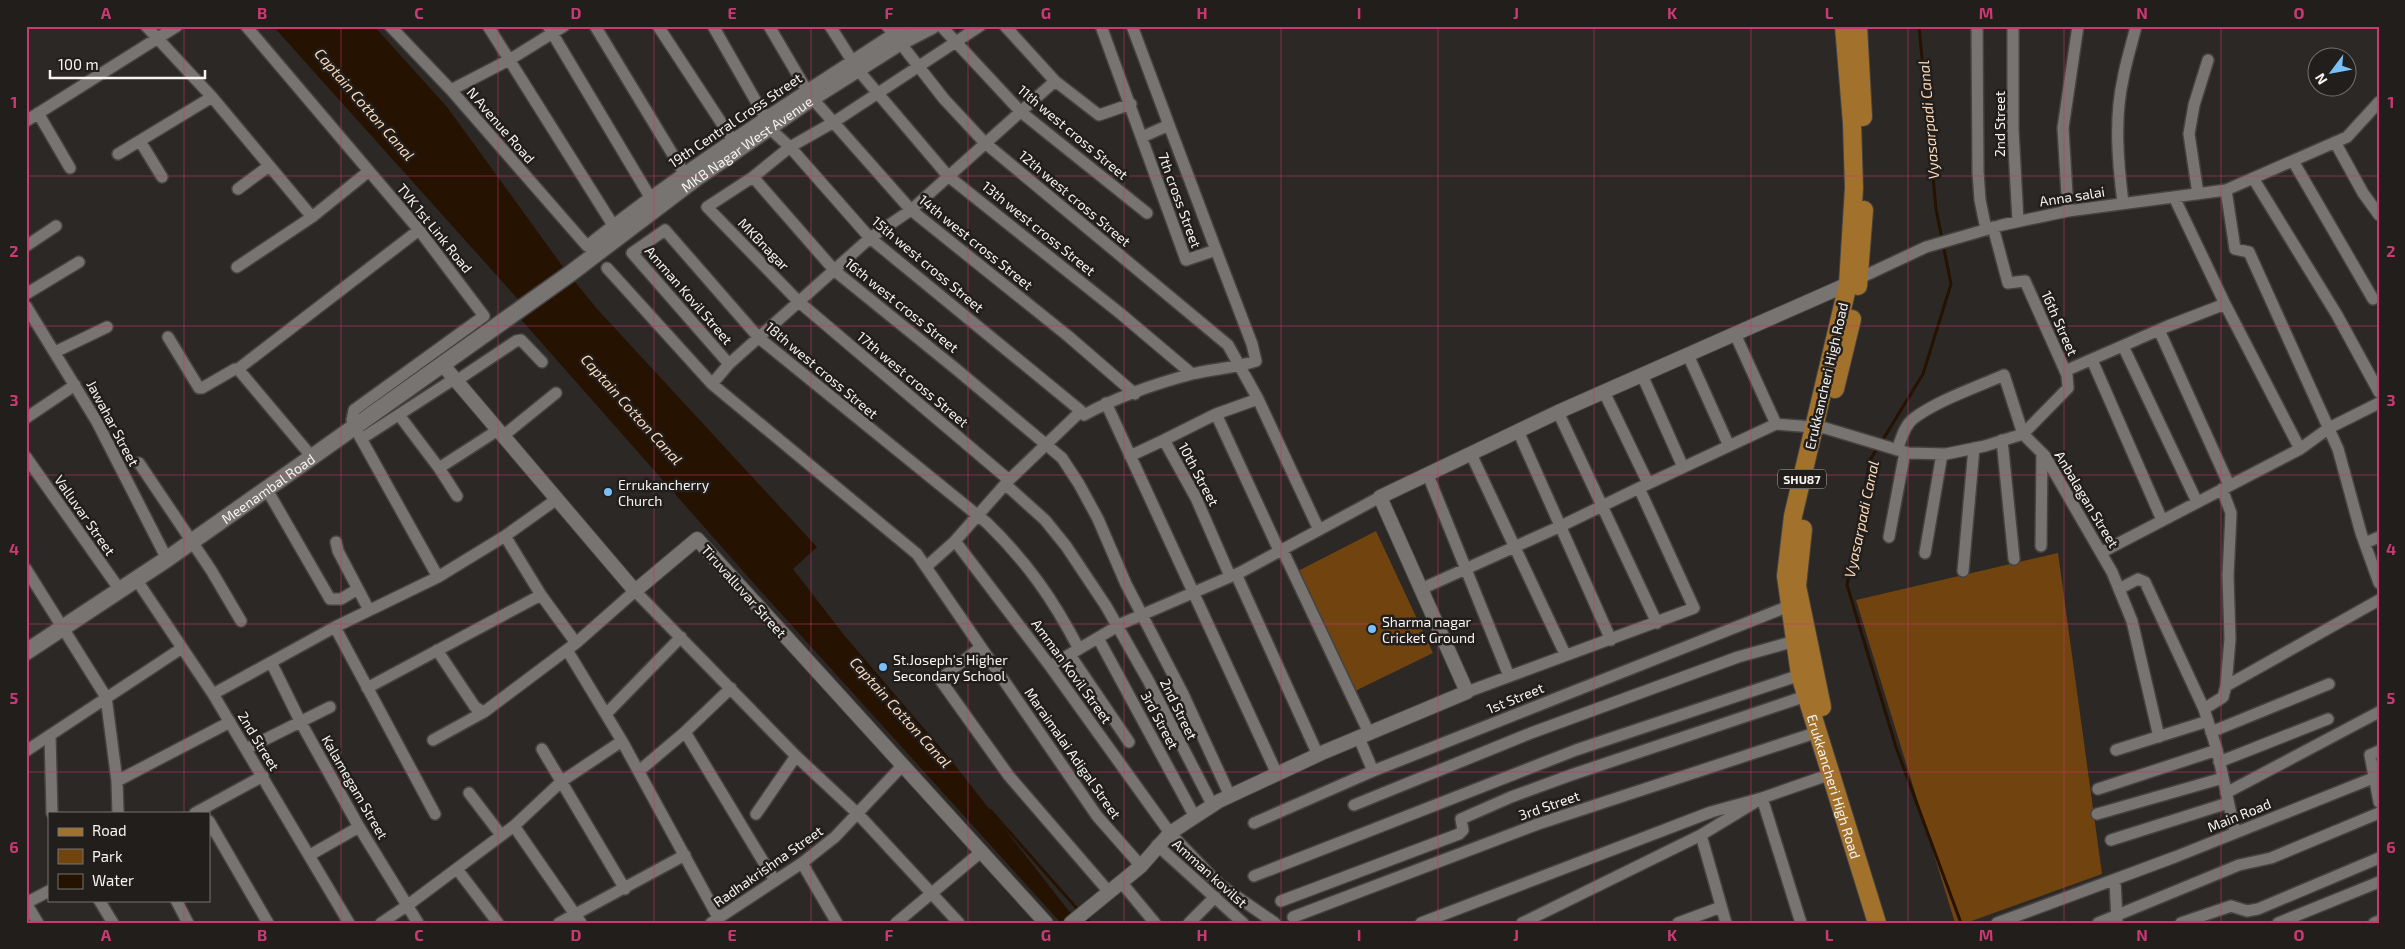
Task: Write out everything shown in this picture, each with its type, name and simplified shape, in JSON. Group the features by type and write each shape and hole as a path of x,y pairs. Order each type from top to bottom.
{"main road":[{"name":"MKB Nagar West Avenue","path":"507,318 571,273 695,179 759,127 855,65 893,35 932,26"},
{"name":"Erukkancheri High Road","path":"1844,26 1852,123 1854,281 1787,554 1786,576 1800,675 1877,923"},
{"name":"SHU87","path":"1854,281 1864,198 1863,109 1858,26"},
{"name":"Meenambal Road","path":"26,652 167,559 312,457 357,432 442,364 507,318"},
{"name":"SHU87","path":"1819,426 1802,537 1797,586 1817,693 1888,923"}],"street":[{"path":"146,26 212,97 312,217"},
{"path":"26,121 176,26"},
{"name":"TVK 1st Link Road","path":"246,26 419,230 484,316 354,410 352,420 357,432"},
{"name":"N Avenue Road","path":"390,26 451,90 587,246"},
{"path":"488,26 613,225"},
{"path":"451,90 509,60 550,30 564,26"},
{"path":"595,26 684,173"},
{"path":"658,26 732,140"},
{"name":"15th west cross Street","path":"713,26 759,127 790,148 870,238 1081,411"},
{"name":"14th west cross Street","path":"769,26 809,93 911,210 1068,336 1135,394"},
{"name":"13th west cross Street","path":"830,26 855,65 948,176 1121,314 1192,374"},
{"path":"893,35 905,26"},
{"name":"11th west cross Street","path":"941,26 1021,112 1147,213"},
{"path":"753,177 790,148 919,68 980,26"},
{"path":"1005,26 1055,81 1099,115 1131,104"},
{"name":"7th cross Street","path":"1101,26 1131,104 1186,260 1216,250 1252,344 1256,361 1240,366"},
{"path":"1132,26 1216,250"},
{"path":"1977,26 1980,200 1990,228"},
{"name":"2nd Street","path":"2013,26 2013,130 2018,221"},
{"path":"2068,211 2063,128 2078,26"},
{"path":"2123,203 2118,162 2119,117 2122,81 2136,26"},
{"path":"550,30 650,197"},
{"name":"12th west cross Street","path":"893,35 944,99 985,143 1228,344 1258,399 1319,530"},
{"path":"2198,194 2190,134 2194,105 2208,60"},
{"path":"712,384 729,364 870,238 911,210 1055,81"},
{"path":"118,154 212,97"},
{"path":"2373,300 2293,161 2347,137 2379,102"},
{"path":"38,113 70,168"},
{"path":"1142,137 1169,125"},
{"name":"19th Central Cross Street","path":"587,246 684,173 732,140 759,127"},
{"path":"140,141 162,177"},
{"path":"2335,142 2363,193 2379,215"},
{"name":"Anna salai","path":"1854,281 1926,247 1990,228 2068,211 2226,190 2293,161"},
{"path":"238,189 269,166"},
{"path":"237,267 312,217 369,171"},
{"name":"MKBnagar","path":"753,177 707,206 798,302"},
{"name":"16th west cross Street","path":"753,177 835,271 1062,458 1098,519 1142,616"},
{"path":"2253,178 2337,315 2379,392"},
{"path":"2226,190 2235,249 2249,252 2329,428 2338,449 2365,543 2379,583"},
{"path":"2174,197 2225,304 2300,449"},
{"path":"26,246 56,226"},
{"name":"16th Street","path":"1990,228 2008,283 2025,281 2065,371 2068,388 2023,434"},
{"path":"168,337 199,388 234,369 238,370 419,230"},
{"name":"18th west cross Street","path":"665,230 759,338 987,523 1017,552 1036,576 1063,618 1074,652 1129,742"},
{"name":"Amman Kovil Street","path":"665,230 632,253 729,364"},
{"path":"26,294 79,262"},
{"name":"Maraimalai Adigal Street","path":"607,268 712,384 916,554 1096,816 1141,866"},
{"path":"1050,666 1117,626 1233,575 1380,497 1558,412 1854,281"},
{"name":"17th west cross Street","path":"798,302 1007,482 1045,520 1066,546 1117,626"},
{"path":"2065,371 2159,330 2225,304"},
{"name":"Jawahar Street","path":"26,306 75,385 167,559"},
{"path":"55,352 108,327"},
{"path":"2159,330 2226,487 2231,513 2228,576 2230,639 2226,686 2223,697 2204,709"},
{"path":"1735,334 1776,424"},
{"path":"438,577 357,432 398,415 516,341 525,343 542,362"},
{"path":"2123,346 2197,502"},
{"path":"1688,355 1729,446"},
{"path":"2092,360 2162,520"},
{"path":"442,364 635,591 796,756 858,814 933,892 959,923"},
{"path":"926,567 955,541 1007,482 1081,411 1084,415 1106,403 1192,374 1240,366"},
{"path":"238,370 312,457"},
{"path":"1642,375 1683,467"},
{"path":"1421,589 1561,526 1776,424 1819,426 1901,451 1942,454 1974,448 2023,434 2004,375 1947,400 1912,419 1906,428 1901,451 1890,537"},
{"path":"26,418 75,385"},
{"path":"1071,923 1141,866 1170,833 1230,796 1318,755 1467,692 1565,654 1611,640 1694,608 1604,392"},
{"path":"439,468 501,433 556,393"},
{"name":"10th Street","path":"1258,399 1216,414 1164,440 1196,498 1318,755"},
{"path":"1106,403 1277,774"},
{"path":"2102,552 2300,449 2329,428 2379,403"},
{"path":"1558,412 1657,623"},
{"path":"1216,414 1277,546 1282,549 1364,736 1373,770"},
{"path":"398,415 439,468 457,496"},
{"path":"1518,431 1611,640"},
{"name":"Anbalagan Street","path":"2023,434 2042,453 2102,552 2119,589 2132,621 2159,737"},
{"path":"1130,456 1164,440"},
{"path":"2002,440 2014,559"},
{"path":"1962,571 1974,448"},
{"path":"2041,546 2042,453"},
{"path":"1471,454 1565,654"},
{"path":"1925,553 1942,454"},
{"name":"Valluvar Street","path":"26,456 120,590"},
{"path":"139,462 211,570 241,621"},
{"path":"1428,475 1509,676"},
{"path":"266,488 330,599 340,599 358,589"},
{"path":"1380,497 1467,692"},
{"path":"213,694 335,627 438,577 505,536 557,499"},
{"path":"505,536 542,595 576,643"},
{"path":"2365,543 2379,537"},
{"name":"Tiruvalluvar Street","path":"635,591 697,539 1046,923"},
{"name":"Amman Kovil Street","path":"955,541 1050,666 1170,833 1220,885 1275,923"},
{"path":"336,542 338,551 369,610"},
{"path":"26,569 106,697 117,781 118,812"},
{"name":"2nd Street","path":"136,579 213,694 349,923"},
{"path":"2119,589 2138,579 2145,582 2204,709 2217,750 2235,832"},
{"path":"433,740 484,712 576,643 635,591"},
{"path":"367,688 542,595"},
{"path":"2226,686 2379,600"},
{"name":"1st Street","path":"1254,822 1373,770 1789,606"},
{"path":"1142,616 1180,686 1230,796"},
{"name":"2nd Street","path":"1117,626 1148,680 1213,806"},
{"path":"335,627 435,814"},
{"path":"606,714 681,638"},
{"name":"3rd Street","path":"1098,638 1195,817"},
{"path":"1354,805 1531,733 1738,657 1794,641"},
{"path":"981,647 944,676 942,681 1009,776 1109,892"},
{"path":"26,751 182,648"},
{"path":"437,650 475,707 484,712"},
{"path":"566,650 639,771 684,855 715,921"},
{"name":"Kalamegam Street","path":"271,662 300,722 359,827 418,923"},
{"path":"1254,876 1576,750 1800,675"},
{"path":"2116,750 2159,737 2210,726 2329,684"},
{"path":"639,771 685,732 731,688"},
{"path":"1281,901 1459,834 1463,830 1461,819 1511,797 1806,696"},
{"path":"246,749 330,707"},
{"path":"2111,840 2227,798 2379,712"},
{"path":"2219,762 2328,718"},
{"path":"117,781 230,722"},
{"path":"685,732 775,881"},
{"name":"3rd Street","path":"1293,918 1538,824 1818,732"},
{"path":"50,735 52,812"},
{"path":"380,923 408,905 514,826 562,782 622,741"},
{"path":"542,749 625,888"},
{"path":"2098,789 2217,750"},
{"path":"2379,751 2370,755 2379,802"},
{"path":"756,814 796,756"},
{"name":"Radhakrishna Street","path":"715,921 802,863 834,838 902,766"},
{"path":"1421,923 1711,812 1762,798 1831,774"},
{"path":"200,812 263,776"},
{"path":"2097,814 2223,778"},
{"name":"Main Road","path":"1997,923 2115,880 2373,778"},
{"path":"469,793 502,835"},
{"path":"1522,923 1701,835 1762,798"},
{"path":"1762,798 1801,923"},
{"path":"2098,923 2117,919 2239,865 2271,858 2379,813"},
{"path":"210,823 268,923"},
{"path":"514,826 578,919"},
{"path":"310,855 359,827"},
{"path":"1701,835 1726,923"},
{"name":"Amman kovilst","path":"1158,845 1243,923"},
{"path":"896,923 981,852"},
{"path":"559,923 578,919 625,888 684,855"},
{"path":"2181,923 2231,906 2247,911 2258,909 2379,858"},
{"path":"802,863 837,923"},
{"path":"457,869 498,923"},
{"path":"2115,880 2117,919"},
{"path":"1121,882 1155,923"},
{"path":"2278,923 2379,882"},
{"path":"38,923 26,903 48,892"},
{"path":"1189,923 1215,897"},
{"path":"100,902 114,923"},
{"path":"177,902 188,923"},
{"path":"1678,923 1721,907"},
{"path":"2247,911 2250,923"},
{"path":"2374,923 2379,921"}],"green space":[{"name":"Sharma nagar Cricket Ground","path":"1376,531 1433,653 1353,692 1296,572"},
{"path":"2058,553 2102,874 1966,923 1955,923 1856,600"}],"water":[{"path":"273,26 374,26 447,107 566,271 598,310 817,547 793,569 844,635 951,760 1068,910 1081,923 1061,923 758,588 517,315 525,307"}],"waterway":[{"name":"Vyasarpadi Canal","path":"1882,441 1923,374 1951,284 1936,209 1919,26"},
{"name":"Vyasarpadi Canal","path":"1878,447 1870,460 1847,585 1896,747 1961,923"},
{"name":"Captain Cotton Canal","path":"990,810 1080,912"},
{"name":"Captain Cotton Canal","path":"1084,916 1090,923"}],"place":[{"name":"Errukancherry Church","path":"608,492"},
{"name":"Sharma nagar Cricket Ground","path":"1372,629"},
{"name":"St.Joseph's Higher Secondary School","path":"883,667"}]}
